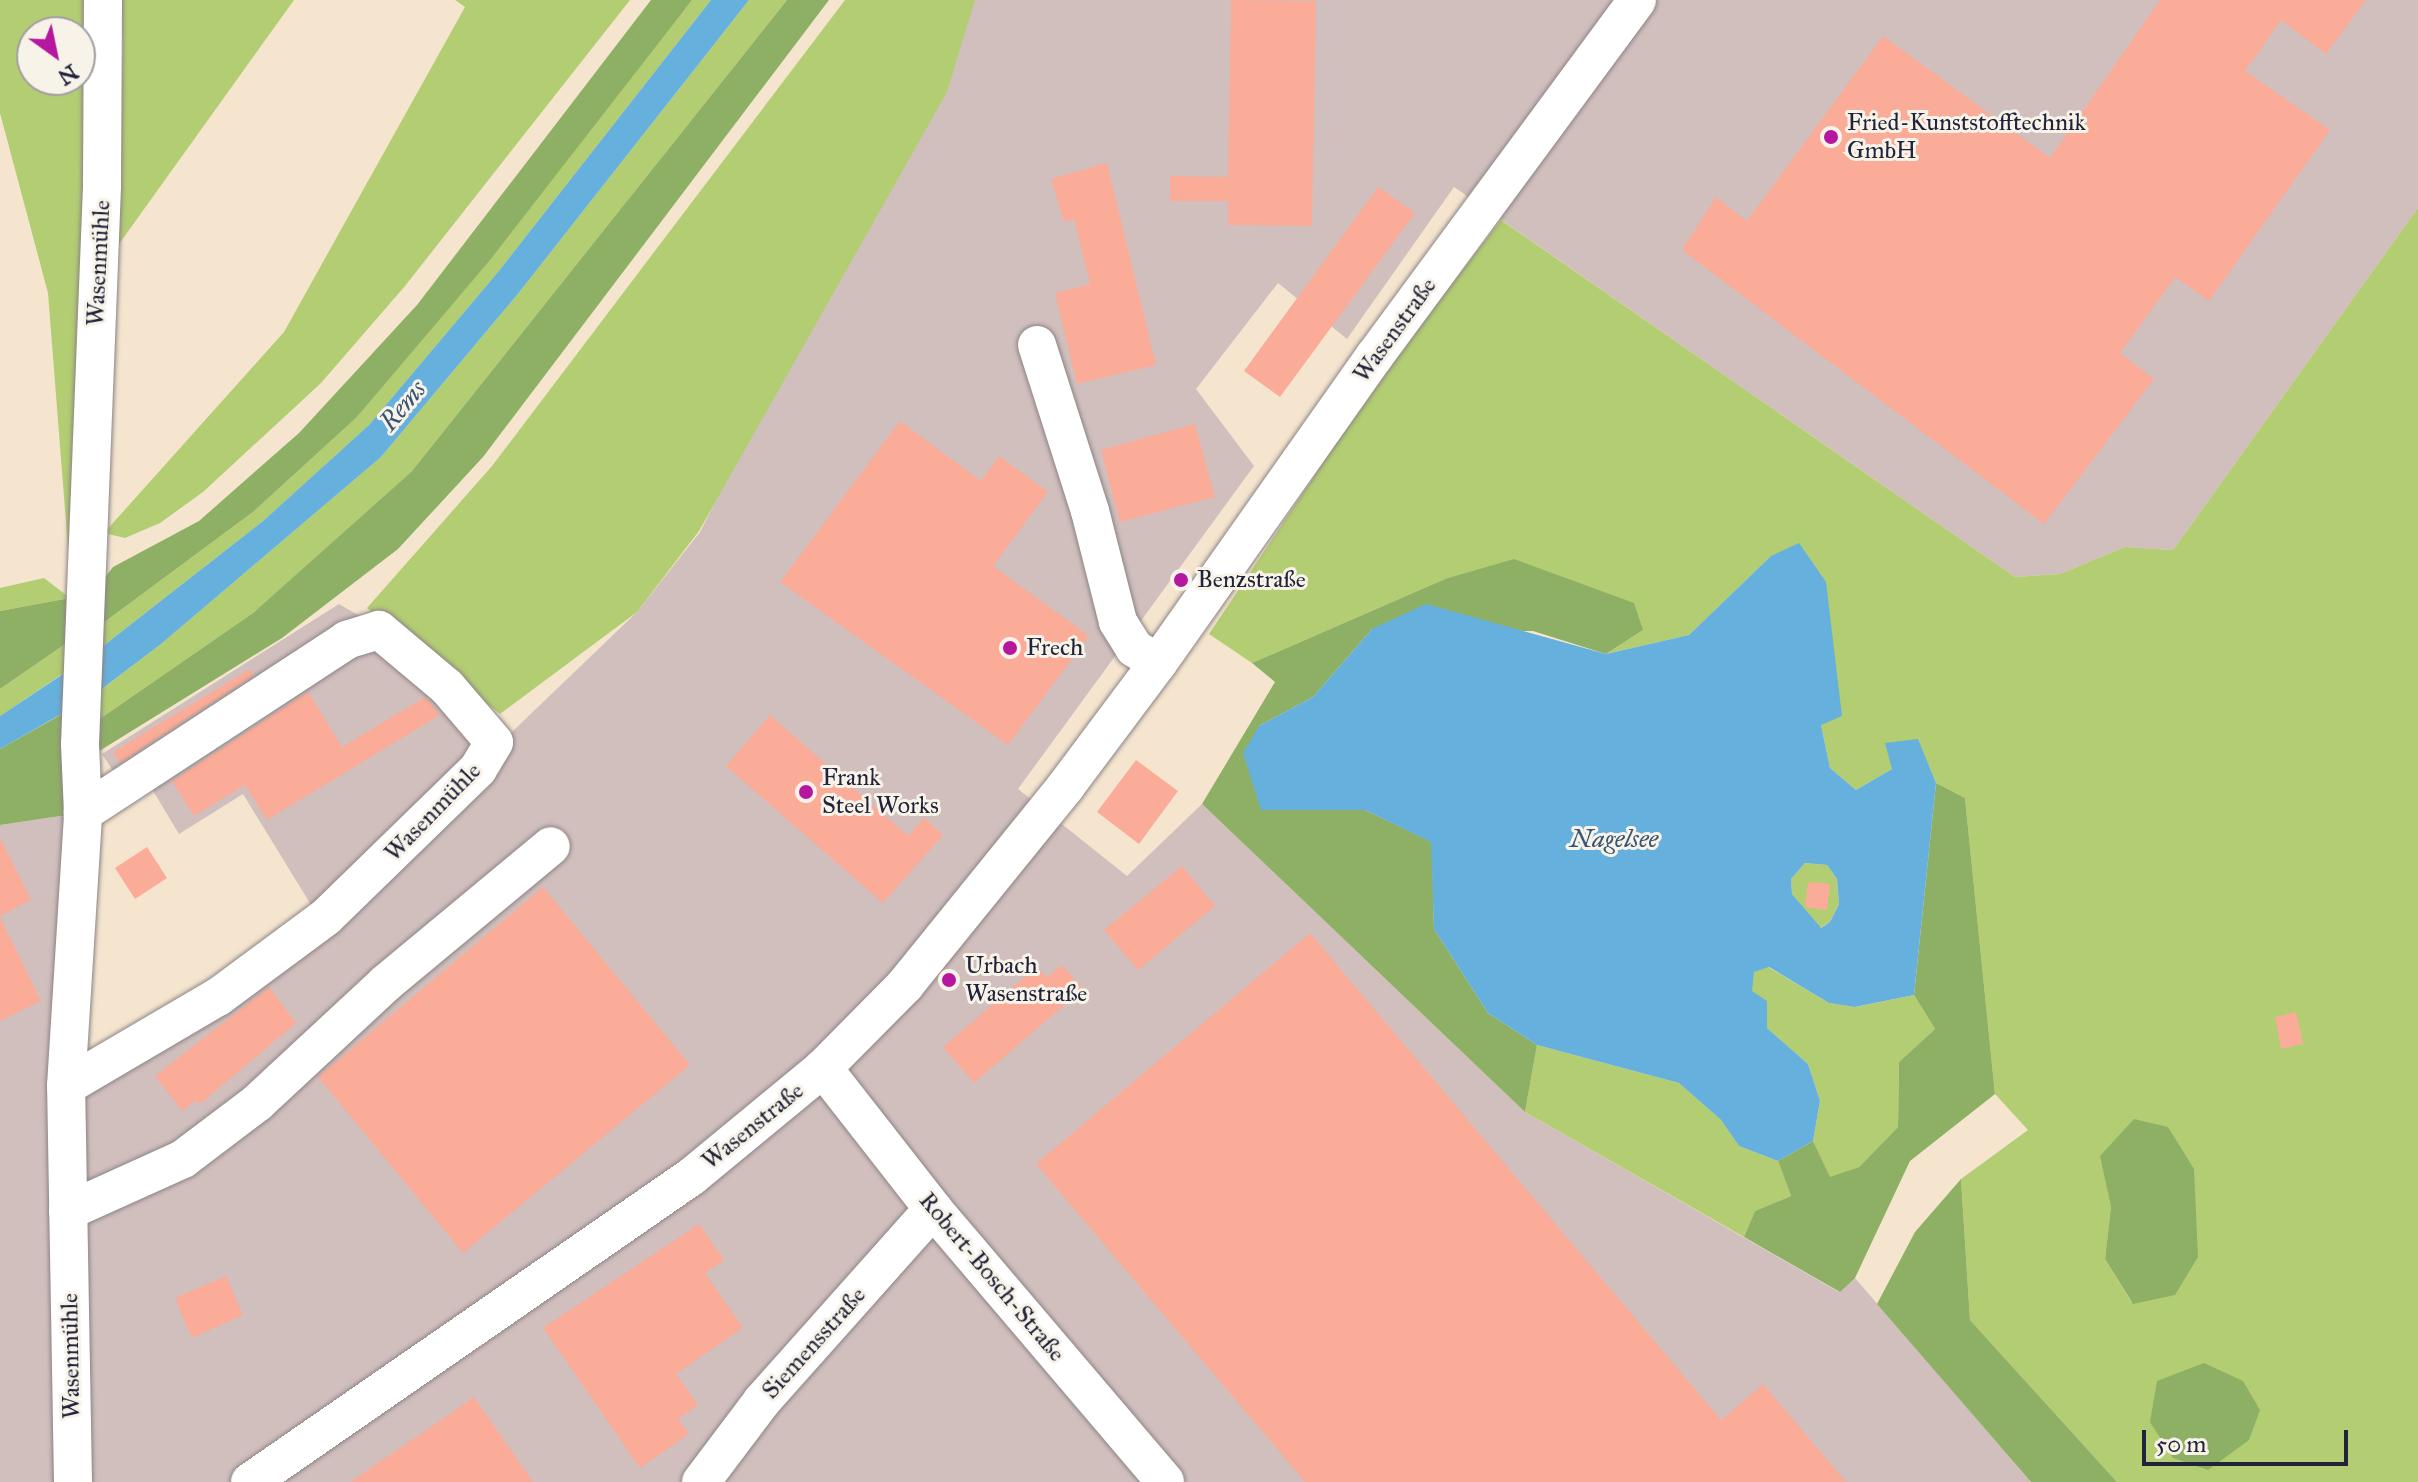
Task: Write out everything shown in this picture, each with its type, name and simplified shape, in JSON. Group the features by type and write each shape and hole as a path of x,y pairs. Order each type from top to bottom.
{"street":[{"name":"Wasenmühle","path":"73,1482 66,1086 83,813 80,744 102,186 103,0"},
{"name":"Wasenstraße","path":"250,1482 617,1232 823,1068 905,985 1158,663 1374,357 1637,0"},
{"path":"1037,345 1090,511 1118,622 1134,648 1158,663"},
{"name":"Wasenmühle","path":"66,1086 218,997 326,917 468,780 494,742 447,687 379,630 347,640 83,813"},
{"path":"68,1211 183,1159 551,846"},
{"name":"Robert-Bosch-Straße","path":"823,1068 933,1209 1165,1482"},
{"name":"Siemensstraße","path":"701,1482 762,1401 933,1209"}],"shaded area":[{"path":"954,0 2418,0 2418,208 2173,550 2125,547 2060,574 2015,577 1454,187 1347,339 1278,283 1196,389 1254,466 1018,789 1127,876 1202,804 1525,1112 1839,1292 1855,1278 2031,1482 0,1482 0,825 67,815 82,1091 324,926 243,794 179,834 146,779 119,780 102,754 339,604 394,636 491,752 637,612 700,532 917,103"}],"green space":[{"path":"0,0 95,0 94,16 16,16 16,96 92,96 77,544 68,548 48,293 0,113"},
{"path":"119,0 294,0 119,244 123,41"},
{"path":"455,0 630,0 405,286 321,383 203,492 160,523 125,538 104,533 284,332 465,7"},
{"path":"651,0 692,0 490,260 356,418 253,512 95,629 93,593 113,567 199,521 299,433 417,305"},
{"path":"692,0 711,0 498,272 369,425 263,521 93,654 95,629 253,512 356,418"},
{"path":"749,0 787,0 412,471 253,613 88,727 91,697 161,644 381,457 517,295"},
{"path":"787,0 829,0 483,457 398,549 282,638 88,758 88,727 253,613 412,471"},
{"path":"845,0 975,0 947,92 699,531 637,612 500,714 367,608 492,466"},
{"path":"2418,208 2418,1482 2117,1482 1970,1320 1961,1179 2028,1130 1995,1094 1965,798 1936,783 1917,739 1892,769 1856,790 1830,768 1821,725 1826,583 1771,556 1689,635 1606,654 1643,630 1445,579 1252,663 1209,634 1385,370 1501,220 2015,577 2060,574 2125,547 2173,550","holes":["2111,1206 2132,1303 2105,1259"]},
{"path":"1514,559 1634,603 1643,630 1606,654 1533,631 1372,629 1313,697 1259,726 1261,810 1365,810 1432,842 1434,929 1488,1013 1537,1045 1525,1112 1202,804 1275,682 1252,663 1445,579"},
{"path":"44,578 70,598 0,611 0,588"},
{"path":"70,598 74,638 0,689 0,611"},
{"path":"74,638 74,666 0,716 0,689"},
{"path":"69,710 67,815 0,825 0,749"},
{"path":"1936,783 1965,798 1995,1094 1910,1161 1855,1278 1840,1292 1744,1237 1755,1211 1791,1196 1778,1161 1813,1141 1830,1177 1859,1167 1898,1127 1899,1062 1935,1029 1914,995"},
{"path":"1805,863 1827,865 1837,879 1839,904 1830,922 1820,928 1792,894 1791,879"},
{"path":"1768,967 1829,1003 1856,1007 1914,995 1935,1029 1899,1062 1898,1127 1859,1167 1830,1178 1813,1141 1820,1101 1808,1064 1767,1028 1767,1002 1751,991 1754,971"},
{"path":"1537,1045 1679,1083 1721,1120 1739,1146 1778,1161 1791,1196 1755,1211 1744,1237 1525,1112"},
{"path":"2134,1119 2168,1127 2194,1169 2198,1257 2175,1295 2133,1304 2105,1259 2111,1206 2100,1156"},
{"path":"1961,1179 1970,1320 2117,1482 2031,1482 1877,1304 1915,1232"},
{"path":"2204,1363 2243,1381 2260,1410 2249,1440 2208,1470 2173,1458 2150,1422 2157,1381"}],"water":[{"name":"Rems","path":"711,0 749,0 517,295 381,457 161,644 91,697 0,749 0,716 93,654 263,521 369,425 498,272"},
{"name":"Nagelsee","path":"1799,543 1826,582 1842,716 1821,725 1830,768 1856,790 1892,769 1885,743 1918,739 1936,783 1914,995 1855,1007 1829,1003 1769,967 1754,972 1752,991 1767,1001 1767,1028 1808,1064 1820,1101 1813,1141 1778,1161 1739,1146 1721,1120 1679,1083 1537,1045 1488,1013 1434,929 1431,842 1365,810 1261,810 1243,753 1259,726 1313,697 1372,629 1426,604 1606,654 1689,635 1771,556","holes":["1805,863 1827,865 1837,879 1839,904 1830,922 1821,928 1792,894 1791,879"]}],"building":[{"path":"1231,0 1316,1 1312,226 1228,225 1228,201 1170,201 1170,176 1228,177"},
{"path":"2160,0 2366,0 2326,54 2281,20 2245,71 2330,130 2209,301 2175,277 2120,353 2154,379 2044,524 1682,250 1716,197 1747,221 1883,36 2050,158"},
{"path":"1107,163 1156,365 1077,384 1055,293 1090,284 1074,219 1064,222 1051,179"},
{"path":"1378,187 1415,213 1280,397 1244,371"},
{"path":"900,421 981,481 999,456 1048,492 993,566 1089,636 1008,745 780,582"},
{"path":"1195,424 1215,497 1120,522 1101,450"},
{"path":"250,669 254,675 120,763 113,752"},
{"path":"308,692 342,747 425,697 440,715 267,820 245,785 194,816 172,781"},
{"name":"Frank Steel Works","path":"770,715 908,836 924,818 943,835 883,903 726,766"},
{"path":"1136,760 1178,791 1139,844 1097,812"},
{"path":"0,838 31,900 0,916"},
{"path":"147,847 167,878 135,899 115,868"},
{"path":"1182,866 1215,906 1138,970 1104,930"},
{"path":"1808,882 1830,884 1827,910 1805,907"},
{"path":"543,887 690,1065 463,1253 318,1077"},
{"path":"0,917 41,1001 0,1021"},
{"path":"1310,933 1721,1420 1763,1384 1846,1482 1305,1482 1036,1164"},
{"path":"1062,965 1083,989 974,1083 943,1047 1036,967 1047,977"},
{"path":"269,987 296,1023 200,1104 196,1100 182,1111 155,1076"},
{"path":"2296,1012 2303,1044 2281,1049 2275,1017"},
{"path":"699,1224 724,1260 705,1273 743,1328 676,1374 698,1405 678,1419 689,1434 640,1468 543,1328"},
{"path":"226,1276 243,1315 192,1338 175,1298"},
{"path":"474,1397 533,1482 350,1482 441,1420"}],"place":[{"name":"Fried-Kunststofftechnik GmbH","path":"1831,137"},
{"name":"Benzstraße","path":"1181,580"},
{"name":"Frech","path":"1010,648"},
{"name":"Frank Steel Works","path":"806,792"},
{"name":"Urbach Wasenstraße","path":"949,980"}]}
